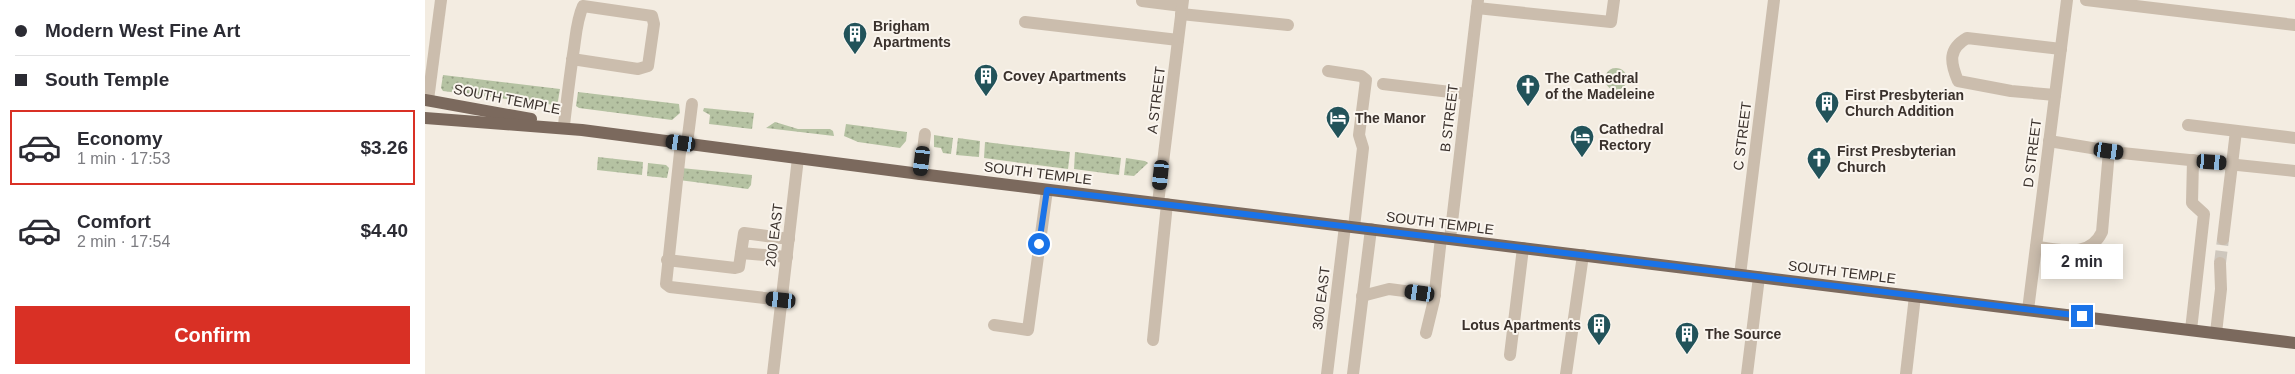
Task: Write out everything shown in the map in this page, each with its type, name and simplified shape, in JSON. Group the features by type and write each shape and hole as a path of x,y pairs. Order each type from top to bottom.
{"main road":[{"name":"SOUTH TEMPLE","path":"427,100 582,130"},
{"name":"SOUTH TEMPLE","path":"425,118 582,130 1047,190 2295,343"}],"street":[{"path":"427,100 441,0"},
{"path":"1516,12 1523,0"},
{"path":"1477,4 1516,12 1611,22 1614,0"},
{"name":"C STREET","path":"1740,275 1774,0"},
{"name":"D STREET","path":"2028,310 2067,0"},
{"path":"2086,0 2295,26"},
{"path":"1142,2 1288,25"},
{"name":"B STREET","path":"1426,333 1446,239 1467,94 1477,4"},
{"path":"564,125 572,58 579,15 583,6 652,16 654,24 648,66 638,69 572,58"},
{"name":"A STREET","path":"1153,340 1163,204 1182,7"},
{"path":"1025,22 1178,40"},
{"path":"2055,95 2011,91 1957,80 1952,54 1957,44 1967,38 2061,49"},
{"name":"300 EAST","path":"1327,374 1363,148 1359,135 1365,80 1361,76 1328,71"},
{"path":"1383,84 1467,94"},
{"path":"692,104 675,200 667,260 666,284 670,287 781,300"},
{"path":"2188,125 2295,138"},
{"path":"2223,239 2236,131"},
{"path":"920,174 925,134"},
{"path":"2049,142 2109,151 2295,171"},
{"path":"2036,247 2081,251 2097,242 2102,232 2109,151"},
{"name":"200 EAST","path":"773,374 798,158"},
{"path":"2191,330 2204,214 2192,202 2193,160"},
{"path":"994,325 1028,330 1047,190"},
{"path":"1353,374 1371,229"},
{"path":"667,260 735,268 739,267 744,233 789,239"},
{"path":"1510,355 1523,248"},
{"path":"741,253 787,257"},
{"path":"1566,374 1583,255"},
{"path":"2216,333 2221,288 2220,263"},
{"path":"1747,374 1759,277"},
{"path":"1362,296 1389,289 1435,295"},
{"path":"1906,374 1915,296"}],"green space":[{"path":"1616,68 1624,71 1627,79 1624,87 1616,90 1608,87 1605,79 1608,71"},
{"path":"443,75 560,89 558,101 555,105 443,91 441,88"},
{"path":"578,92 679,104 680,113 672,120 579,108 576,106"},
{"path":"704,108 754,113 752,129 709,124 710,115 703,111"},
{"path":"775,122 798,129 830,129 833,131 834,136 766,128"},
{"path":"846,124 907,132 906,141 900,148 858,142 844,136"},
{"path":"934,135 953,138 951,154 943,153 941,148 934,147"},
{"path":"958,138 980,141 979,157 956,155"},
{"path":"985,142 1070,152 1068,169 984,158"},
{"path":"1075,152 1121,158 1119,175 1074,169"},
{"path":"598,157 643,162 642,175 597,170"},
{"path":"1126,158 1148,163 1134,176 1124,175"},
{"path":"648,163 666,165 669,168 667,178 647,176"},
{"path":"681,168 752,175 751,185 748,189 679,180"}],"tunnel":[{"path":"2220,263 2223,239"}],"place":[{"name":"Brigham Apartments","path":"855,55"},
{"name":"Covey Apartments","path":"986,97"},
{"name":"The Cathedral of the Madeleine","path":"1528,107"},
{"name":"First Presbyterian Church Addition","path":"1827,124"},
{"name":"The Manor","path":"1338,139"},
{"name":"Cathedral Rectory","path":"1582,158"},
{"name":"First Presbyterian Church","path":"1819,180"},
{"name":"Lotus Apartments","path":"1599,346"},
{"name":"The Source","path":"1687,355"}],"route":[{"path":"1039,244 1047,190 2082,316"}]}
